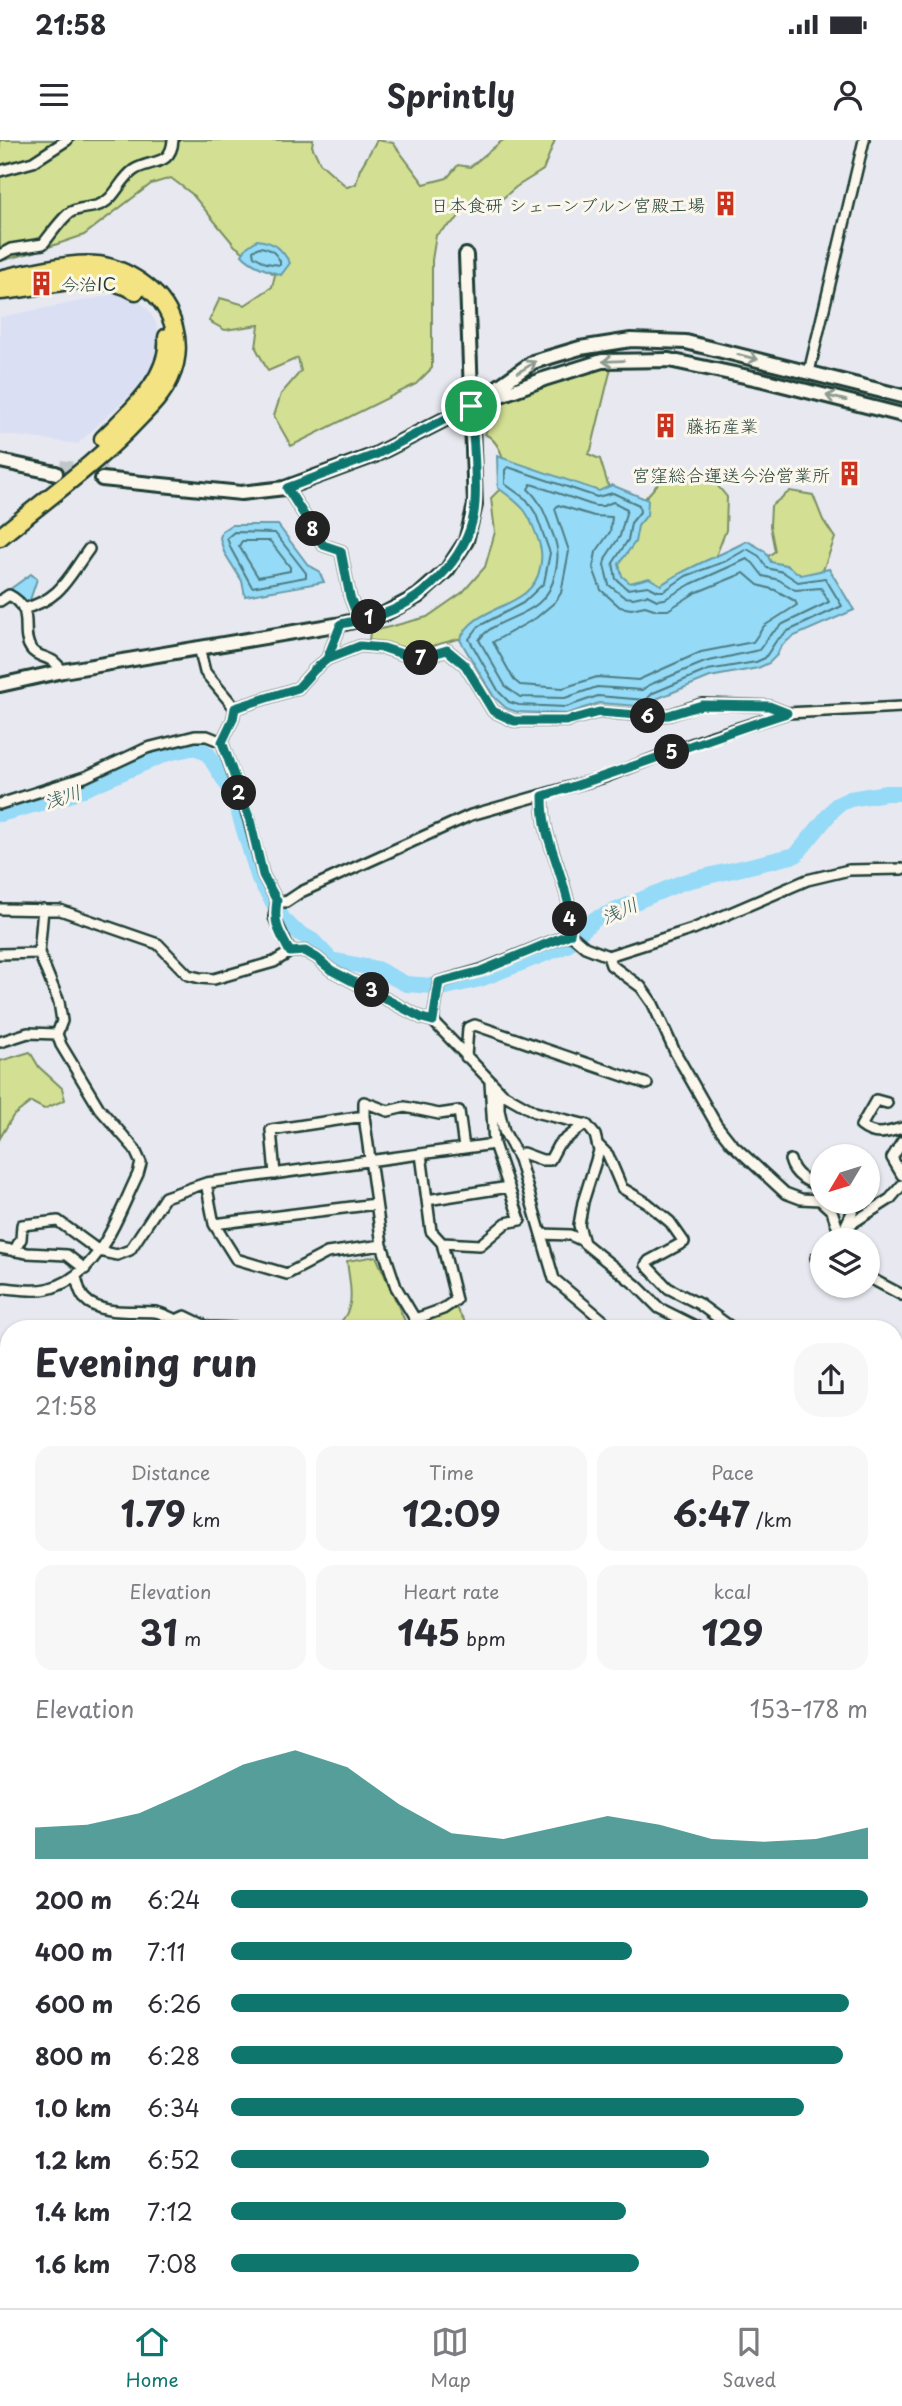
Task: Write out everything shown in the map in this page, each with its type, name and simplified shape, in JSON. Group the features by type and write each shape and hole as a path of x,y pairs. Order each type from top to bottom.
{"highway":[{"path":"0,279 74,264 95,263 110,267 139,282 156,295 171,317 177,343 170,379 148,408 106,451 0,537"},
{"path":"0,292 76,279 122,283 150,301 167,332 168,345 160,372 139,401 13,526"}],"street":[{"path":"0,171 33,162 67,140"},
{"path":"0,255 11,249 43,244 69,212 101,205 136,168 161,161 170,153 173,140"},
{"path":"809,372 864,140"},
{"path":"0,685 63,671 341,624 384,614 418,596 447,570 466,541 475,505 466,255"},
{"path":"471,406 533,362 579,348 631,340 686,342 902,396"},
{"path":"104,475 241,493 287,488 375,455 471,406 602,361 668,360 763,380 902,415"},
{"path":"2,461 58,469"},
{"path":"287,488 323,545 341,551 350,597 359,620"},
{"path":"23,609 43,604 57,593 89,549"},
{"path":"0,601 9,594 19,600 26,616 29,647 36,655 54,661 63,671"},
{"path":"327,659 341,624"},
{"path":"235,708 298,688 327,659 360,646 384,648 417,659 447,650 465,665 493,711 514,721 566,721 599,712 669,715 702,705 769,706 787,713"},
{"path":"199,647 205,672 235,708"},
{"path":"277,901 286,902 301,892 471,815 605,777 707,738 787,713 902,707"},
{"path":"235,708 222,742 250,820 263,875 277,901 274,917 290,952"},
{"path":"0,804 85,777 147,748 195,736 207,736 222,742"},
{"path":"433,1021 439,982 481,971 570,934 572,928 547,831 543,796"},
{"path":"570,934 585,947 608,956 693,929 807,880 849,870 902,869"},
{"path":"0,909 60,910 158,944 188,975 200,978 214,979 274,962 290,952 305,951 331,970 422,1018 433,1021 499,1090 535,1112 584,1124 595,1135 599,1151 579,1224 583,1241"},
{"path":"0,1290 46,1289 76,1277 85,1269 99,1251 141,1163 134,1148 99,1108 61,1045 57,1034 62,1021 59,1002 39,953 43,909"},
{"path":"0,954 39,953"},
{"path":"608,956 611,965 641,987 653,1004 675,1052 709,1112 732,1143 785,1193 801,1199 820,1200 832,1211 840,1228"},
{"path":"466,1057 468,1028 475,1025 647,1084"},
{"path":"0,1042 28,1033 57,1034"},
{"path":"442,1243 480,1245 506,1223 520,1220 494,1144 490,1083"},
{"path":"499,1090 499,1110 504,1132 517,1157 554,1279 603,1320"},
{"path":"887,1103 876,1100 861,1126 870,1133 884,1134 902,1128"},
{"path":"421,1154 431,1231 442,1243 456,1300 443,1309 415,1318 396,1287 382,1245 364,1102 388,1111 405,1107 439,1114 459,1111 464,1149"},
{"path":"275,1174 271,1130 364,1116"},
{"path":"517,1157 523,1153 550,1160 558,1145 584,1124"},
{"path":"902,1142 892,1158 902,1175"},
{"path":"14,1251 21,1239 22,1225 58,1221 99,1251 117,1255 130,1250 165,1197 206,1183 494,1144"},
{"path":"597,1144 608,1155 622,1188 647,1203 670,1222 684,1242 646,1265 668,1288 699,1304 720,1320"},
{"path":"790,1160 791,1166 804,1180 810,1182"},
{"path":"206,1183 214,1224 236,1259 287,1274 327,1253 382,1245"},
{"path":"850,1228 890,1199 902,1185"},
{"path":"427,1200 509,1187"},
{"path":"214,1224 376,1204"},
{"path":"541,1234 570,1235 583,1241 659,1308 683,1320"},
{"path":"0,1248 67,1255 85,1269"},
{"path":"76,1277 86,1300 100,1308 154,1312 168,1320"},
{"path":"880,1283 902,1295"},
{"path":"179,1320 185,1315 195,1320"}],"shaded area":[{"path":"121,293 135,298 147,308 156,322 161,345 147,375 133,392 78,444 0,434 0,317"}],"green space":[{"path":"0,140 313,140 312,146 320,163 347,187 356,184 360,169 377,140 393,143 424,184 447,178 458,165 470,167 503,140 555,140 543,170 496,204 475,196 456,220 436,235 432,260 432,368 416,384 291,446 274,416 281,394 301,371 298,358 268,371 256,348 259,325 225,330 209,321 220,298 245,305 272,287 275,275 235,246 192,194 171,178 151,184 84,235 0,261"},
{"path":"612,364 588,454 600,459 614,504 634,511 662,479 699,473 711,479 727,497 726,530 711,569 758,564 775,551 770,526 771,506 790,491 813,495 823,520 835,538 817,586 550,594 493,630 416,650 369,640 370,632 427,617 463,592 485,567 495,532 491,498 509,480 499,448 485,434 501,394"},
{"path":"30,1052 39,1067 62,1088 65,1100 44,1109 31,1102 13,1116 0,1138 0,1061"},
{"path":"376,1256 404,1320 342,1320 347,1313 351,1297 347,1261"},
{"path":"456,1308 464,1320 430,1320"}],"water":[{"path":"257,240 273,244 287,258 290,263 281,275 255,265 242,255 247,247"},
{"path":"497,456 599,491 612,485 648,500 647,515 638,526 635,542 619,564 622,576 630,583 649,578 661,585 747,541 765,551 771,562 786,565 801,575 829,569 854,610 792,637 781,646 769,663 758,668 710,677 656,699 651,707 599,703 567,714 517,712 506,708 494,697 460,640 467,628 478,619 526,592 535,582 540,568 540,546 528,516 520,505 498,488"},
{"path":"231,525 278,525 308,565 319,571 324,582 245,596 242,581 224,552 220,538 222,531"},
{"path":"31,574 37,579 29,603 9,590"}],"waterway":[{"name":"浅川","path":"0,814 70,795 168,753 196,747 208,754 233,794 259,879 283,919 294,930 313,941 331,960 377,969 406,984 446,987 480,979 565,946 595,919 683,882 796,855 837,805 850,799 902,793"}],"tunnel":[{"path":"60,466 106,472"}],"place":[{"name":"日本食研 シェーンブルン宮殿工場","path":"725,204"},
{"name":"今治IC","path":"41,283"},
{"name":"藤拓産業","path":"666,425"},
{"name":"宮窪総合運送今治営業所","path":"850,474"}],"route":[{"path":"471,406 375,455 287,488 323,545 341,551 350,597 359,620 341,624 327,659 360,646 384,648 417,659 447,650 465,665 493,711 514,721 566,721 599,712 669,715 702,705 769,706 787,713 543,796 543,813 564,890 572,928 570,934 481,971 439,982 433,1021 422,1018 331,970 305,951 290,952 278,930 274,917 277,901 263,875 250,820 222,742 235,708 298,688 327,659 341,624 384,614 418,596 447,570 466,541 475,505 471,406"}]}
